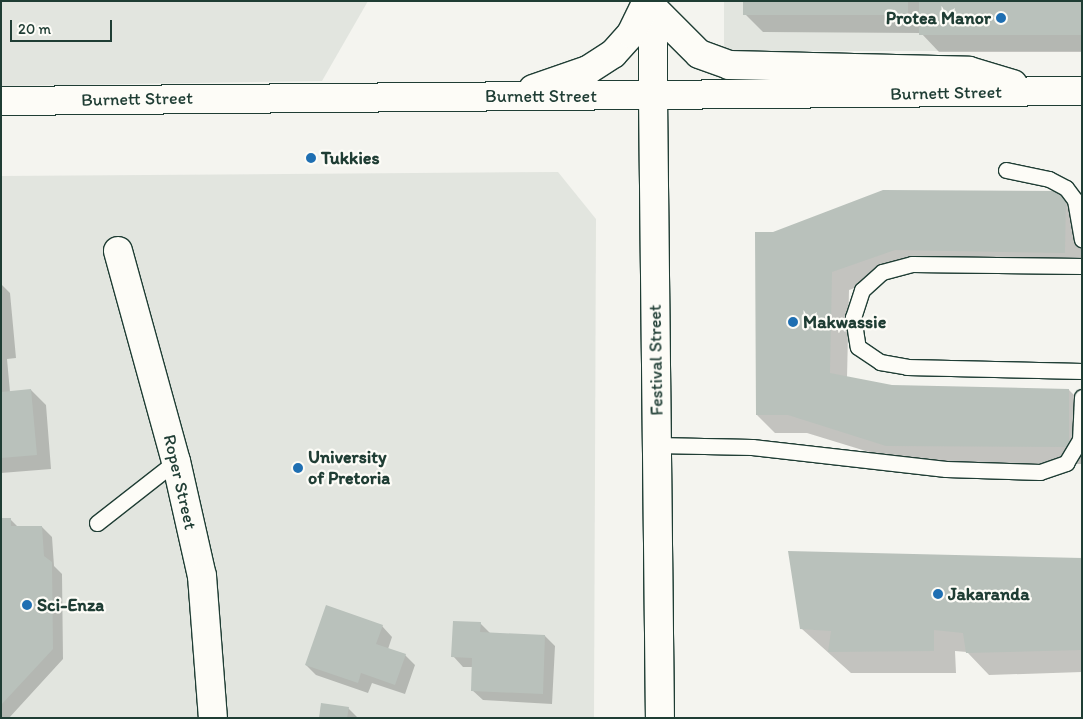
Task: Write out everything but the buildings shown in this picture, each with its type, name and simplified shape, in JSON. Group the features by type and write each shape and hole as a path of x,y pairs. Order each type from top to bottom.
{"street":[{"path":"513,96 588,70 613,54 631,34 651,3 699,54 729,65 970,71 1041,92"},
{"name":"Festival Street","path":"651,3 660,718"},
{"name":"Burnett Street","path":"1,101 1082,91"},
{"name":"Roper Street","path":"118,251 176,462 202,576 213,718"}],"lane":[{"path":"1006,170 1049,179 1066,188 1075,200 1082,239"},
{"path":"1082,266 912,264 882,272 862,290 853,317 858,347 880,362 907,367 1082,371"},
{"path":"656,445 752,447 946,469 1040,472 1066,463 1080,440 1082,397"},
{"path":"97,523 176,462"}],"shaded area":[{"path":"1,1 368,1 322,81 1,86"},
{"path":"724,1 1082,1 1082,51 724,51"},
{"name":"University of Pretoria","path":"558,172 596,219 594,718 1,718 1,176"}],"place":[{"name":"Protea Manor","path":"1001,18"},
{"name":"Tukkies","path":"311,158"},
{"name":"Makwassie","path":"793,322"},
{"name":"University of Pretoria","path":"298,468"},
{"name":"Jakaranda","path":"938,594"},
{"name":"Sci-Enza","path":"27,605"}]}
